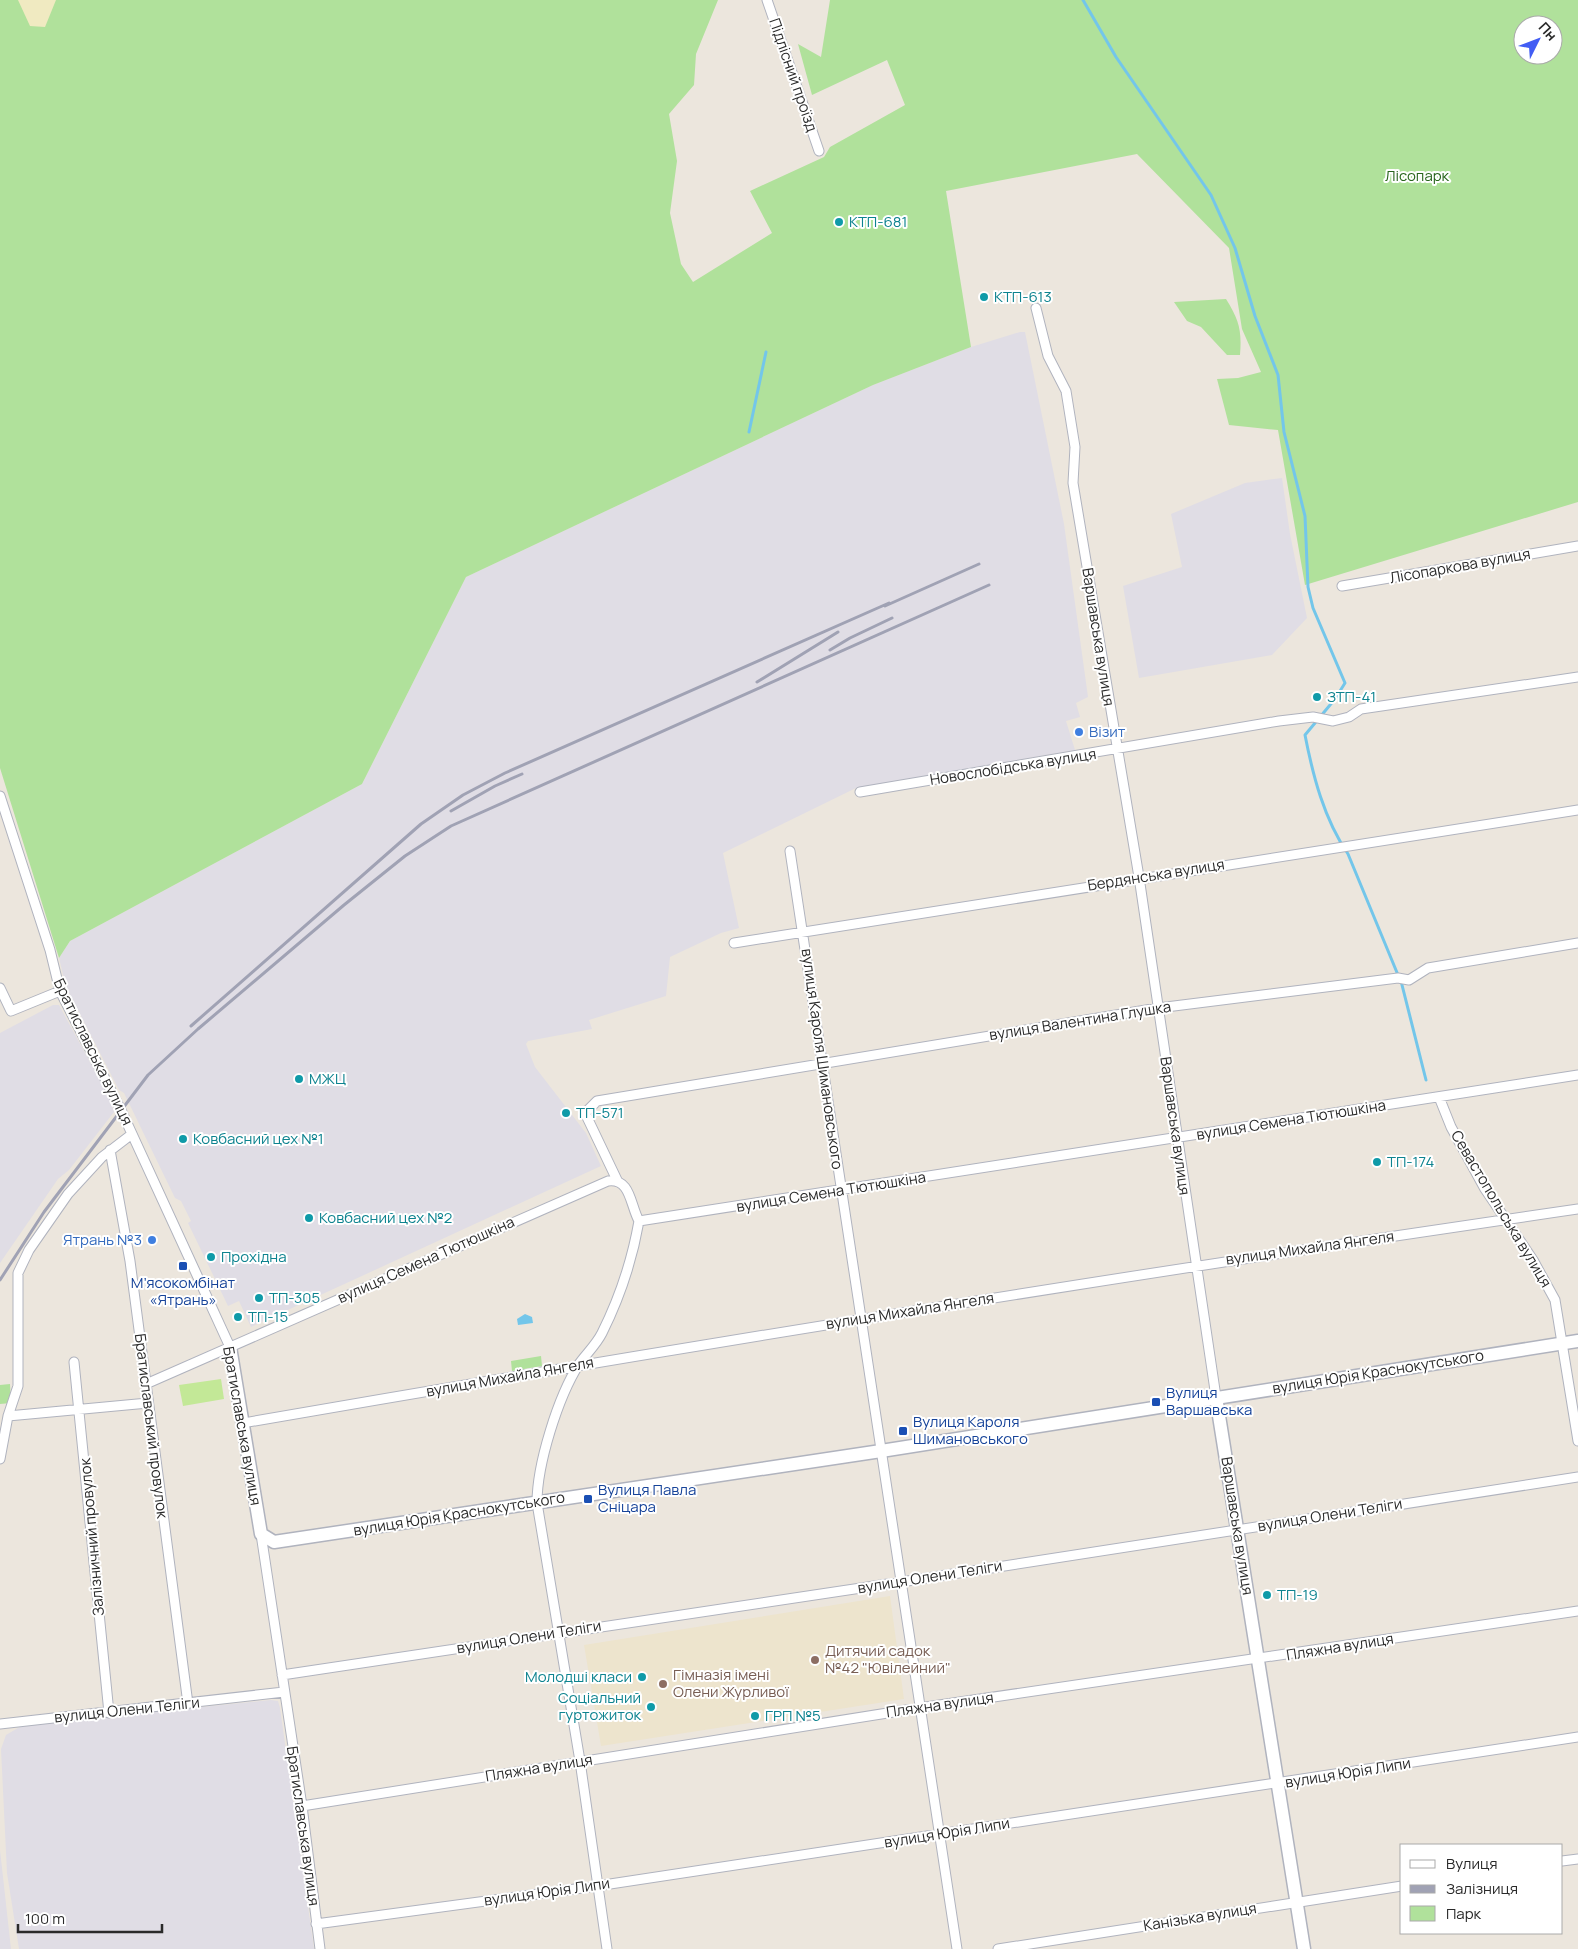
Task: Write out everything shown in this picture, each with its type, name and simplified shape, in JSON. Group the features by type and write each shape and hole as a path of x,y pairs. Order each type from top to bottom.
{"street":[{"name":"Підлісний проїзд","path":"767,0 818,151"},
{"name":"Варшавська вулиця","path":"1036,308 1048,356 1066,391 1072,418 1075,447 1073,483 1139,878 1195,1265 1304,1949"},
{"name":"Лісопаркова вулиця","path":"1342,586 1578,546"},
{"name":"Новослобідська вулиця","path":"860,792 1279,721 1313,717 1333,721 1349,717 1361,709 1578,677"},
{"name":"Братиславська вулиця","path":"0,796 50,950 60,991 132,1134 230,1347 261,1534 302,1806 320,1949"},
{"name":"Бердянська вулиця","path":"734,943 1578,810"},
{"name":"вулиця Кароля Шимановського","path":"790,851 957,1949"},
{"name":"вулиця Валентина Глушка","path":"617,1180 585,1112 598,1101 821,1062 1158,1008 1398,978 1408,980 1428,968 1578,943"},
{"path":"0,988 11,1011 60,991"},
{"name":"вулиця Семена Тютюшкіна","path":"640,1221 1578,1075"},
{"name":"Севастопольська вулиця","path":"1439,1097 1450,1127 1485,1189 1533,1260 1555,1300 1578,1441"},
{"path":"0,1459 8,1416 18,1386 18,1272 29,1250 68,1194 110,1150 132,1134"},
{"name":"Братиславський провулок","path":"110,1150 130,1261 188,1704"},
{"path":"607,1949 580,1762 537,1503 540,1472 553,1426 579,1365 601,1335 626,1281 640,1221 629,1192 623,1183 617,1180"},
{"name":"вулиця Семена Тютюшкіна","path":"146,1384 598,1184 617,1180"},
{"name":"вулиця Михайла Янгеля","path":"243,1423 579,1365 1195,1265 1578,1209"},
{"name":"вулиця Юрія Краснокутського","path":"261,1534 274,1542 881,1451 1578,1341"},
{"name":"Залізничний провулок","path":"74,1362 109,1713"},
{"path":"8,1416 148,1403"},
{"name":"вулиця Олени Теліги","path":"282,1675 901,1582 1578,1477"},
{"name":"Пляжна вулиця","path":"302,1806 919,1708 1578,1611"},
{"name":"вулиця Олени Теліги","path":"0,1724 284,1692"},
{"name":"вулиця Юрія Липи","path":"316,1924 598,1886 1578,1738"},
{"path":"1563,1862 1578,1859"},
{"name":"Канізька вулиця","path":"998,1949 1400,1886"}],"shaded area":[{"path":"1025,332 1064,524 1088,697 1076,703 1080,717 1066,721 1075,750 856,788 723,853 739,928 721,933 670,957 666,996 589,1020 592,1029 528,1041 526,1044 535,1067 586,1133 601,1166 251,1327 239,1301 228,1306 188,1223 191,1221 181,1201 175,1198 124,1093 119,1090 66,987 59,958 70,941 362,784 466,577 873,385 971,347"},
{"path":"1282,478 1290,534 1307,618 1272,655 1139,678 1123,586 1182,567 1171,514 1245,483"},
{"path":"53,1005 59,1005 110,1099 114,1112 69,1170 58,1179 0,1263 0,1033"},
{"path":"890,1596 904,1699 601,1746 584,1645"},
{"path":"271,1700 278,1701 280,1708 314,1949 19,1949 7,1873 1,1749 6,1735 23,1725"},
{"path":"0,1850 11,1949 0,1949"}],"green space":[{"name":"Лісопарк","path":"0,0 718,0 696,54 694,85 669,114 677,161 670,213 681,264 693,282 772,233 750,191 824,157 830,147 905,105 887,60 812,95 798,44 821,57 830,0 1578,0 1578,502 1305,585 1278,430 1229,425 1217,379 1238,378 1261,372 1242,329 1229,248 1137,154 946,191 971,347 873,385 466,577 362,784 70,941 59,958 0,768"},
{"path":"1226,299 1239,326 1240,355 1227,355 1201,327 1187,321 1174,302"},
{"path":"541,1356 542,1366 512,1371 511,1361"},
{"path":"221,1379 224,1399 183,1406 179,1385"},
{"path":"10,1384 11,1403 0,1404 0,1385"}],"sand":[{"path":"18,0 56,0 45,27 30,26"}],"water":[{"path":"525,1314 532,1317 533,1323 518,1325 517,1319"}],"waterway":[{"path":"1083,0 1116,57 1211,195 1235,248 1255,316 1278,375 1284,432 1305,516 1308,587 1313,608 1345,683 1335,699 1305,735 1320,797 1332,826 1348,854 1398,975"},
{"path":"749,432 766,352"},
{"path":"1401,981 1426,1080"}],"railway":[{"path":"885,606 979,564"},
{"path":"0,1280 44,1212 148,1075 198,1029 344,905 405,856 451,826 989,585"},
{"path":"191,1026 421,824 463,795 505,773 889,603"},
{"path":"830,650 892,618"},
{"path":"757,682 838,632"},
{"path":"451,811 495,786 522,774"}],"place":[{"name":"КТП-681","path":"839,222"},
{"name":"КТП-613","path":"984,297"},
{"name":"ЗТП-41","path":"1317,697"},
{"name":"Візит","path":"1079,732"},
{"name":"МЖЦ","path":"299,1079"},
{"name":"ТП-571","path":"566,1113"},
{"name":"Ковбасний цех №1","path":"183,1139"},
{"name":"ТП-174","path":"1377,1162"},
{"name":"Ковбасний цех №2","path":"309,1218"},
{"name":"Ятрань №3","path":"152,1240"},
{"name":"Прохідна","path":"211,1257"},
{"name":"М’ясокомбінат «Ятрань»","path":"183,1266"},
{"name":"ТП-305","path":"259,1298"},
{"name":"ТП-15","path":"238,1317"},
{"name":"Вулиця Варшавська","path":"1156,1402"},
{"name":"Вулиця Кароля Шимановського","path":"903,1431"},
{"name":"Вулиця Павла Сніцара","path":"588,1499"},
{"name":"ТП-19","path":"1267,1595"},
{"name":"Дитячий садок №42 \"Ювілейний\"","path":"815,1660"},
{"name":"Молодші класи","path":"642,1677"},
{"name":"Гімназія імені Олени Журливої","path":"663,1684"},
{"name":"Соціальний гуртожиток","path":"651,1707"},
{"name":"ГРП №5","path":"755,1716"}]}
